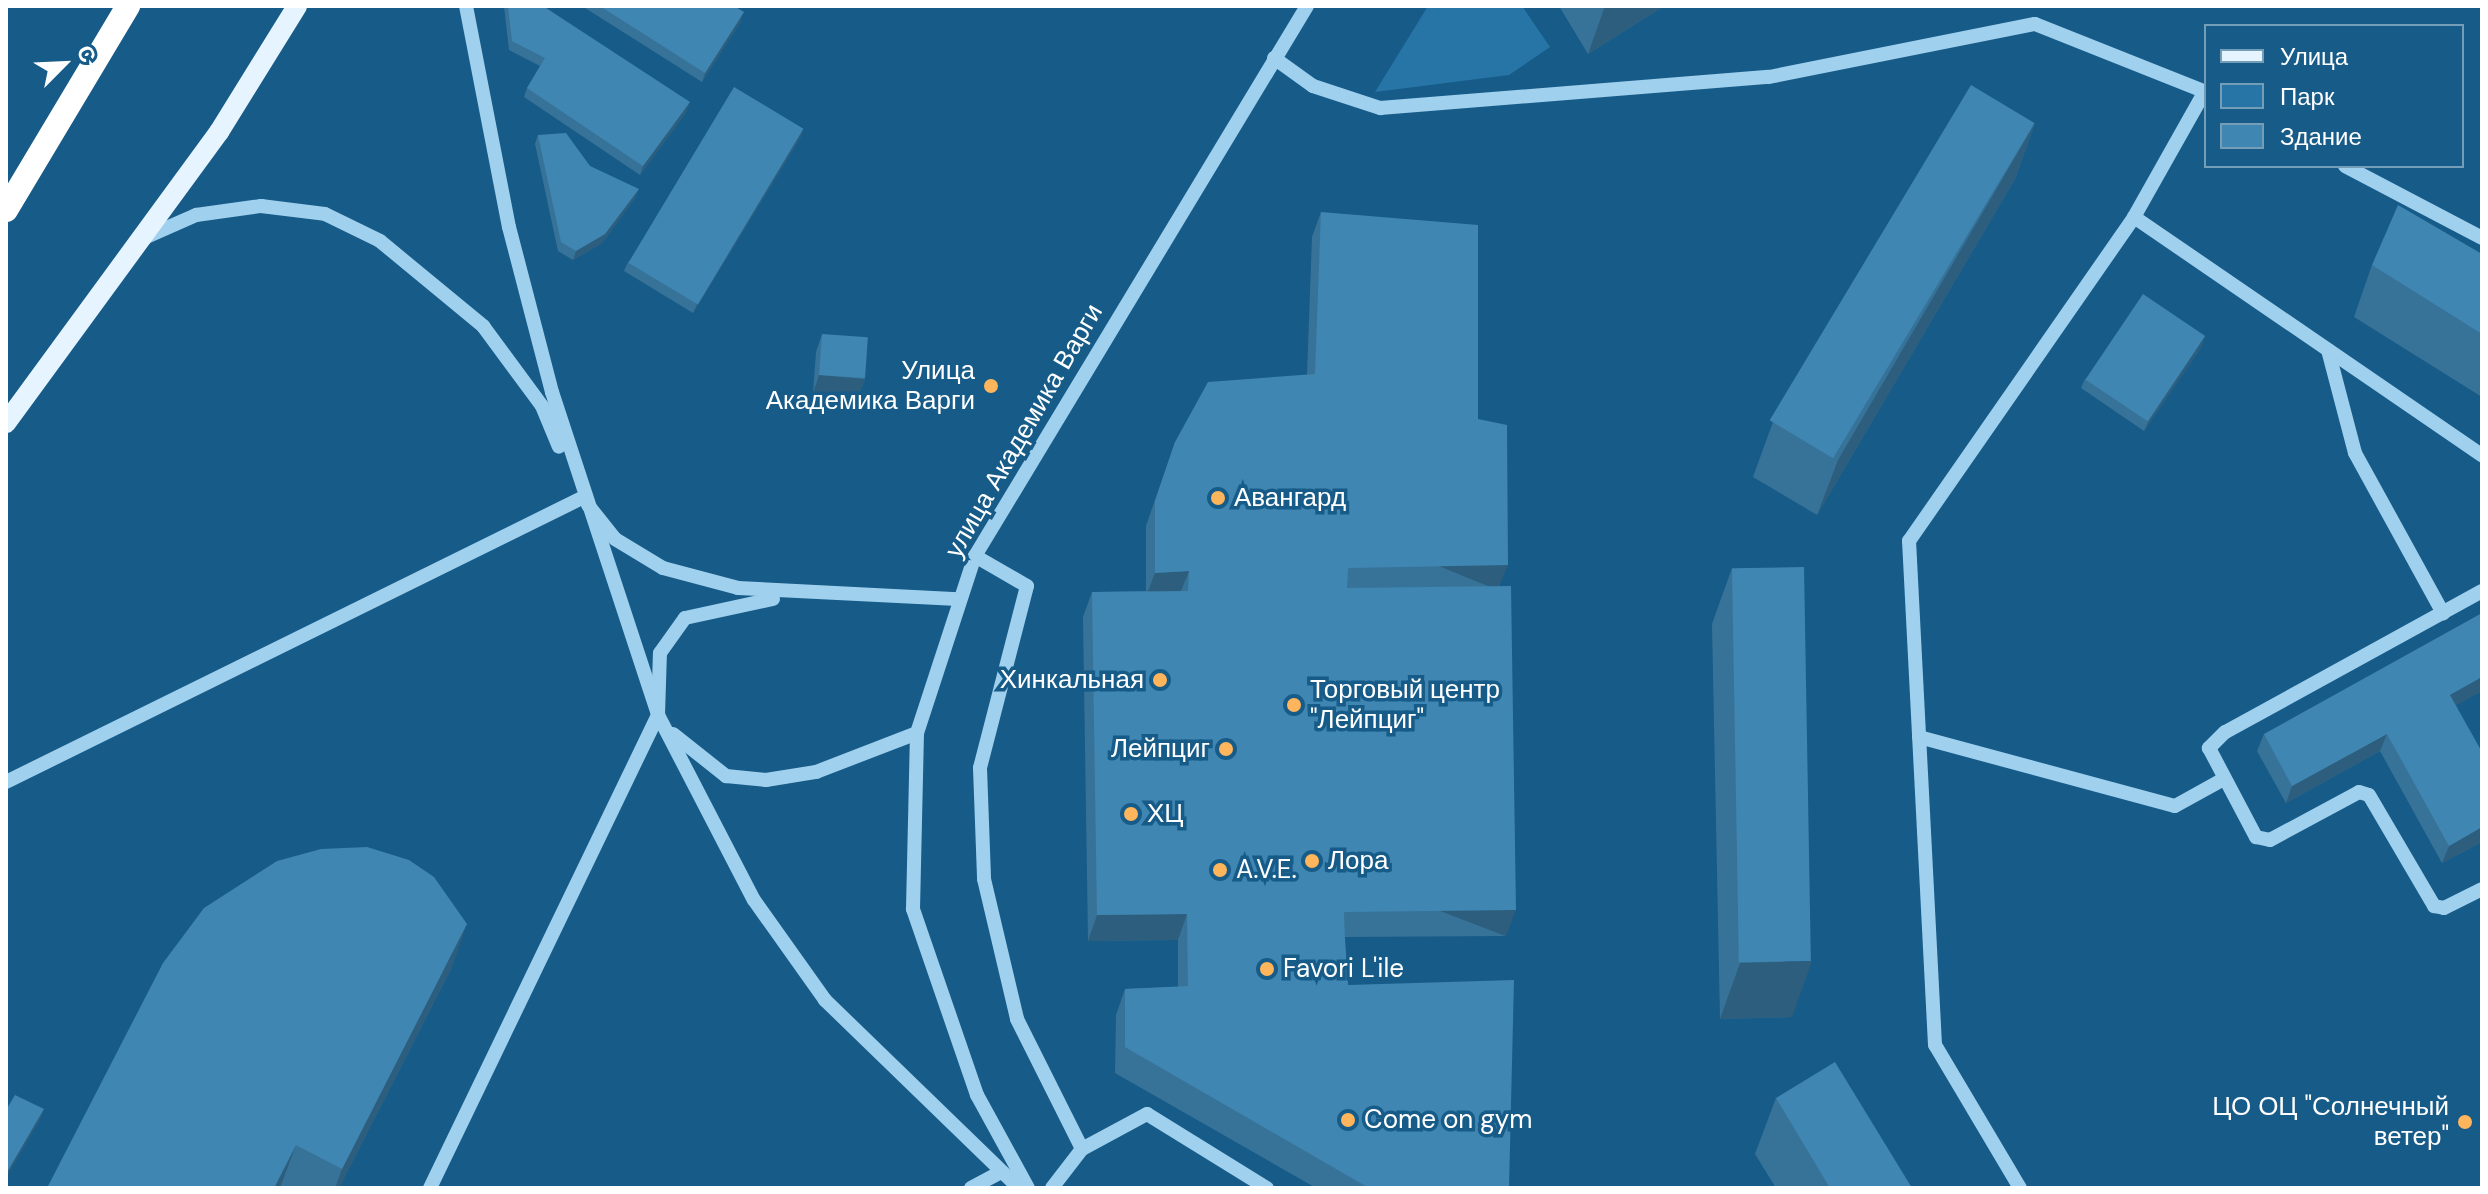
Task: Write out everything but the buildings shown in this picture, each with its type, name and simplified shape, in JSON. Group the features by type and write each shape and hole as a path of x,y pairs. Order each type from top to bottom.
{"highway":[{"path":"6,210 128,6"}],"main road":[{"path":"6,423 146,237 297,6"}],"street":[{"path":"466,6 509,227 582,498 615,539 663,568 805,596"},
{"name":"улица Академика Варги","path":"1028,1188 977,1095 913,909 917,733 958,599 975,556 1307,6"},
{"path":"1274,58 1313,86 1380,108 1769,77 2035,24 2204,92"},
{"path":"2020,1188 1935,1045 1909,541 2134,217 2204,94"},
{"path":"2349,168 2482,238"},
{"path":"146,237 196,215 261,206 325,214 380,241 483,326 542,406 582,498 658,715 754,900 825,1000 1019,1188"},
{"path":"2134,217 2482,455"},
{"path":"2328,350 2355,453 2443,613"},
{"path":"6,782 582,498"},
{"path":"975,556 1027,586 980,768 984,879 1017,1019 1082,1149"},
{"path":"2482,591 2215,738 2209,756 2262,840 2359,792 2369,795 2434,906 2444,908 2482,889"},
{"path":"430,1188 658,715 660,653 685,618 736,601 805,596 958,599"},
{"path":"658,715 701,761 726,776 766,780 816,772 917,733"},
{"path":"1919,737 2175,806 2222,780"},
{"path":"1052,1188 1082,1149 1147,1114 1267,1188"},
{"path":"971,1188 1001,1172"}],"green space":[{"path":"1428,6 1522,6 1550,47 1509,75 1375,92"}],"place":[{"name":"Улица Академика Варги","path":"991,386"},
{"name":"Авангард","path":"1218,498"},
{"name":"Хинкальная","path":"1160,680"},
{"name":"Торговый центр \"Лейпциг\"","path":"1294,705"},
{"name":"Лейпциг","path":"1226,749"},
{"name":"ХЦ","path":"1131,814"},
{"name":"Лора","path":"1312,861"},
{"name":"A.V.E.","path":"1220,870"},
{"name":"Favori L'ile","path":"1267,969"},
{"name":"Come on gym","path":"1348,1120"},
{"name":"ЦО ОЦ \"Солнечный ветер\"","path":"2465,1122"}]}
